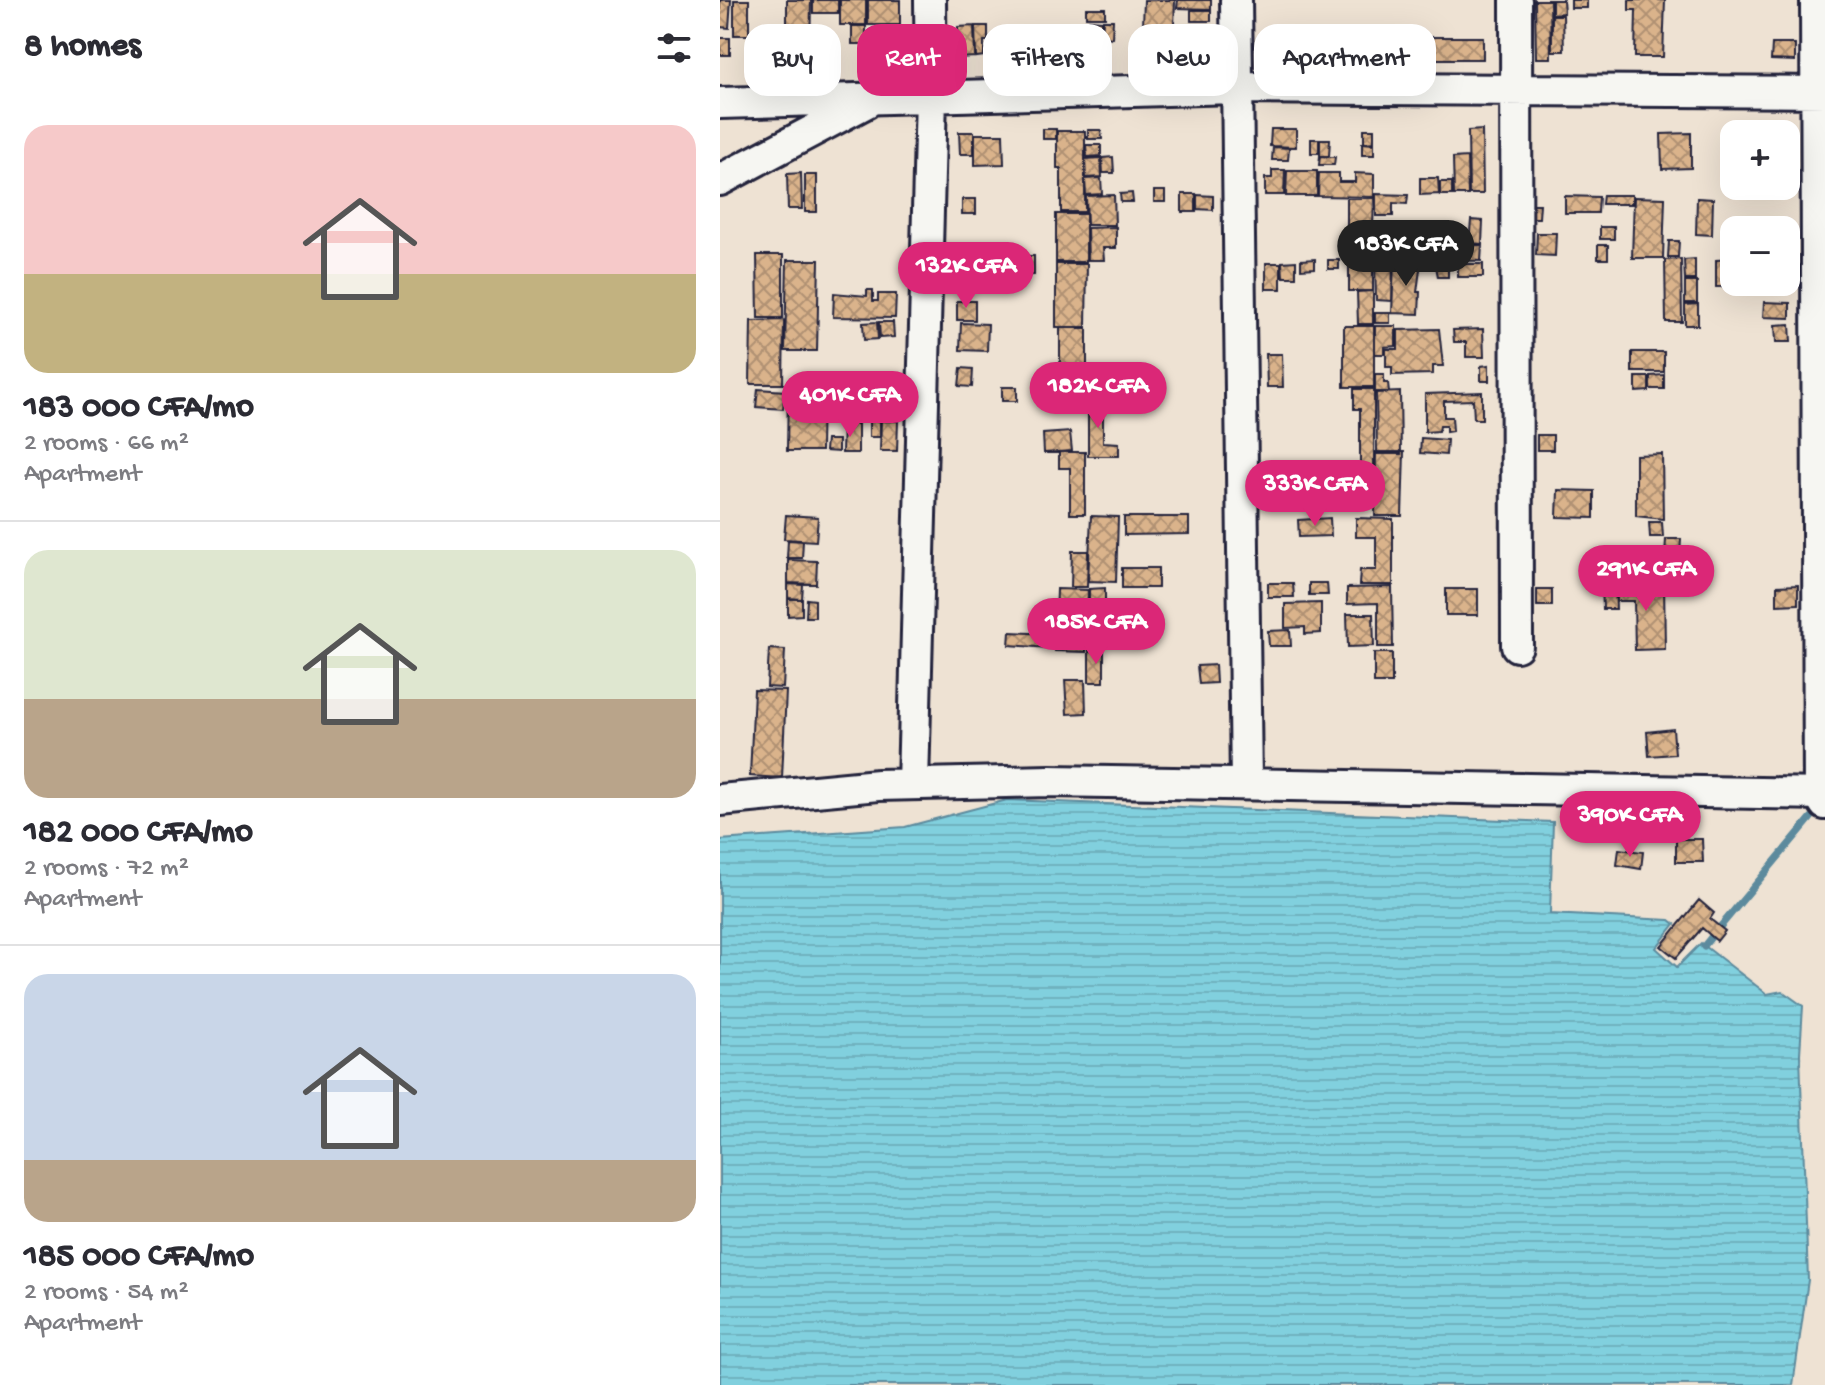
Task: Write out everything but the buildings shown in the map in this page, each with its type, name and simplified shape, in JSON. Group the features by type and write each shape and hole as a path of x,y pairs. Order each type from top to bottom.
{"street":[{"path":"930,0 930,24"},
{"path":"1236,0 1236,24"},
{"path":"1516,0 1517,646"},
{"path":"720,800 878,785 1050,781 1823,798 1821,91 1816,0"},
{"path":"1238,88 1821,91"},
{"path":"967,95 1128,91"},
{"path":"720,103 931,96 913,784"},
{"path":"1235,96 1246,784"},
{"path":"720,180 874,98"}],"water":[{"path":"1007,800 1553,822 1550,914 1670,920 1675,924 1656,948 1677,967 1701,943 1767,994 1782,991 1803,1006 1800,1054 1808,1280 1793,1385 720,1385 720,840 905,827"}],"waterway":[{"path":"1720,927 1811,818"},
{"path":"1704,946 1712,936"}]}
